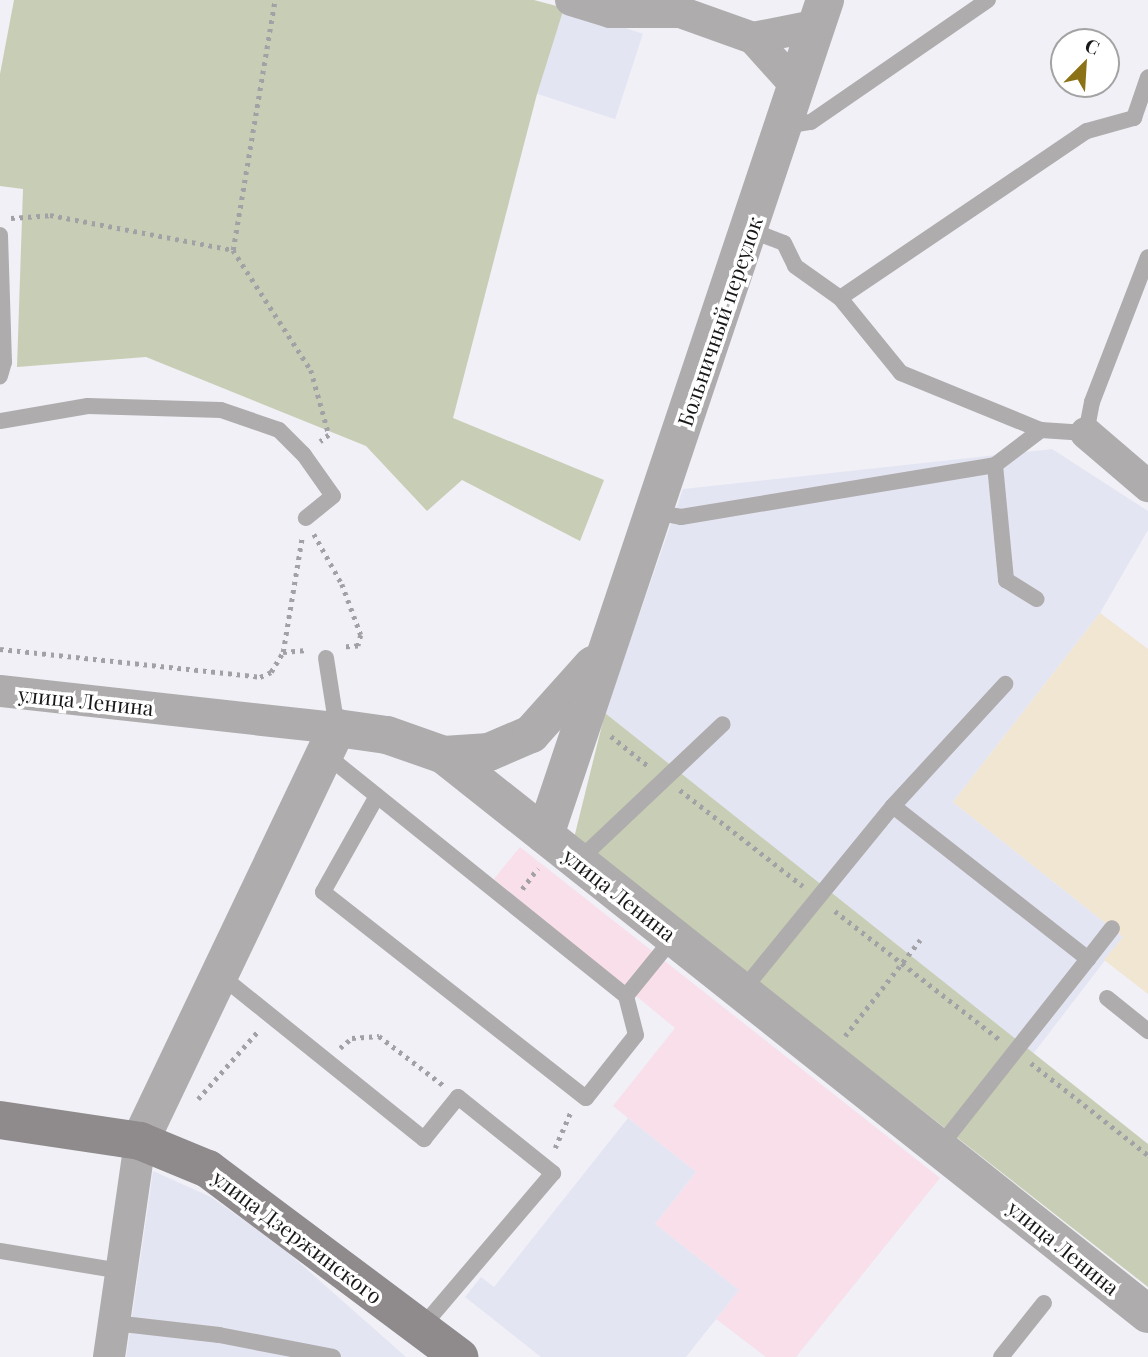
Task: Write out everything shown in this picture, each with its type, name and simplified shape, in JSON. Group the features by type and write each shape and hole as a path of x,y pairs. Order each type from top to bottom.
{"main road":[{"name":"улица Дзержинского","path":"0,1120 140,1141 208,1169 458,1357"}],"street":[{"path":"571,0 610,12 680,12 753,38 798,88"},
{"path":"753,38 821,12"},
{"name":"Больничный переулок","path":"555,853 611,641 798,88 821,12"},
{"path":"1086,433 1148,486"},
{"name":"Больничный переулок","path":"444,755 489,752 531,734 564,702 611,641"},
{"name":"улица Ленина","path":"0,691 331,741 387,735 444,755 555,853 674,937 1148,1314"},
{"path":"109,1357 140,1141 331,741"}],"lane":[{"path":"785,126 811,122 988,0"},
{"path":"839,298 1087,131 1141,122 1148,77"},
{"path":"750,230 784,243 795,267 839,298 901,373 1041,430 1086,433 1092,402 1148,257"},
{"path":"0,235 4,349 0,376"},
{"path":"0,421 88,406 221,410 279,430 304,455 333,496 306,518"},
{"path":"655,512 681,517 995,464 1041,430"},
{"path":"995,464 1006,580 1037,599"},
{"path":"326,658 331,741 377,796 626,996 636,1035 586,1098 323,891 377,796"},
{"path":"742,991 893,806 1005,684"},
{"path":"555,853 665,779 723,724"},
{"path":"893,806 1088,959"},
{"path":"939,1148 1112,928"},
{"path":"626,996 674,937"},
{"path":"219,974 424,1139 458,1097 553,1174 421,1328"},
{"path":"1107,998 1148,1031"},
{"path":"0,1251 121,1270"},
{"path":"1001,1357 1044,1303"},
{"path":"114,1324 219,1335 333,1357"}],"path":[{"path":"275,0 233,250 311,370 328,435 304,455"},
{"path":"0,219 50,215 233,250"},
{"path":"306,518 342,584 361,635"},
{"path":"0,649 260,677 271,673 283,652 290,589 306,518"},
{"path":"604,731 1148,1154"},
{"path":"510,903 555,853"},
{"path":"838,1045 920,940"},
{"path":"191,1108 272,1016"},
{"path":"329,1062 352,1038 379,1036 458,1097"}],"shaded area":[{"path":"564,8 643,34 615,119 536,94"},
{"path":"1052,449 1148,511 1148,530 1100,613 953,802 1123,937 1033,1054 605,713 683,489"},
{"path":"1100,613 1148,649 1148,994 1104,960 1123,937 953,802"},
{"path":"520,847 940,1178 796,1357 766,1357 716,1319 739,1290 655,1224 696,1172 613,1106 675,1028 494,879"},
{"path":"628,1118 696,1172 655,1224 739,1290 686,1357 541,1357 465,1297 481,1277 494,1287"},
{"path":"153,1171 211,1197 284,1249 406,1357 126,1357"}],"green space":[{"path":"14,0 534,0 564,8 537,94 453,418 604,480 580,541 462,480 427,511 366,446 146,357 17,367 23,189 0,186 0,74"},
{"path":"605,713 1148,1144 1148,1287 574,838"}]}
